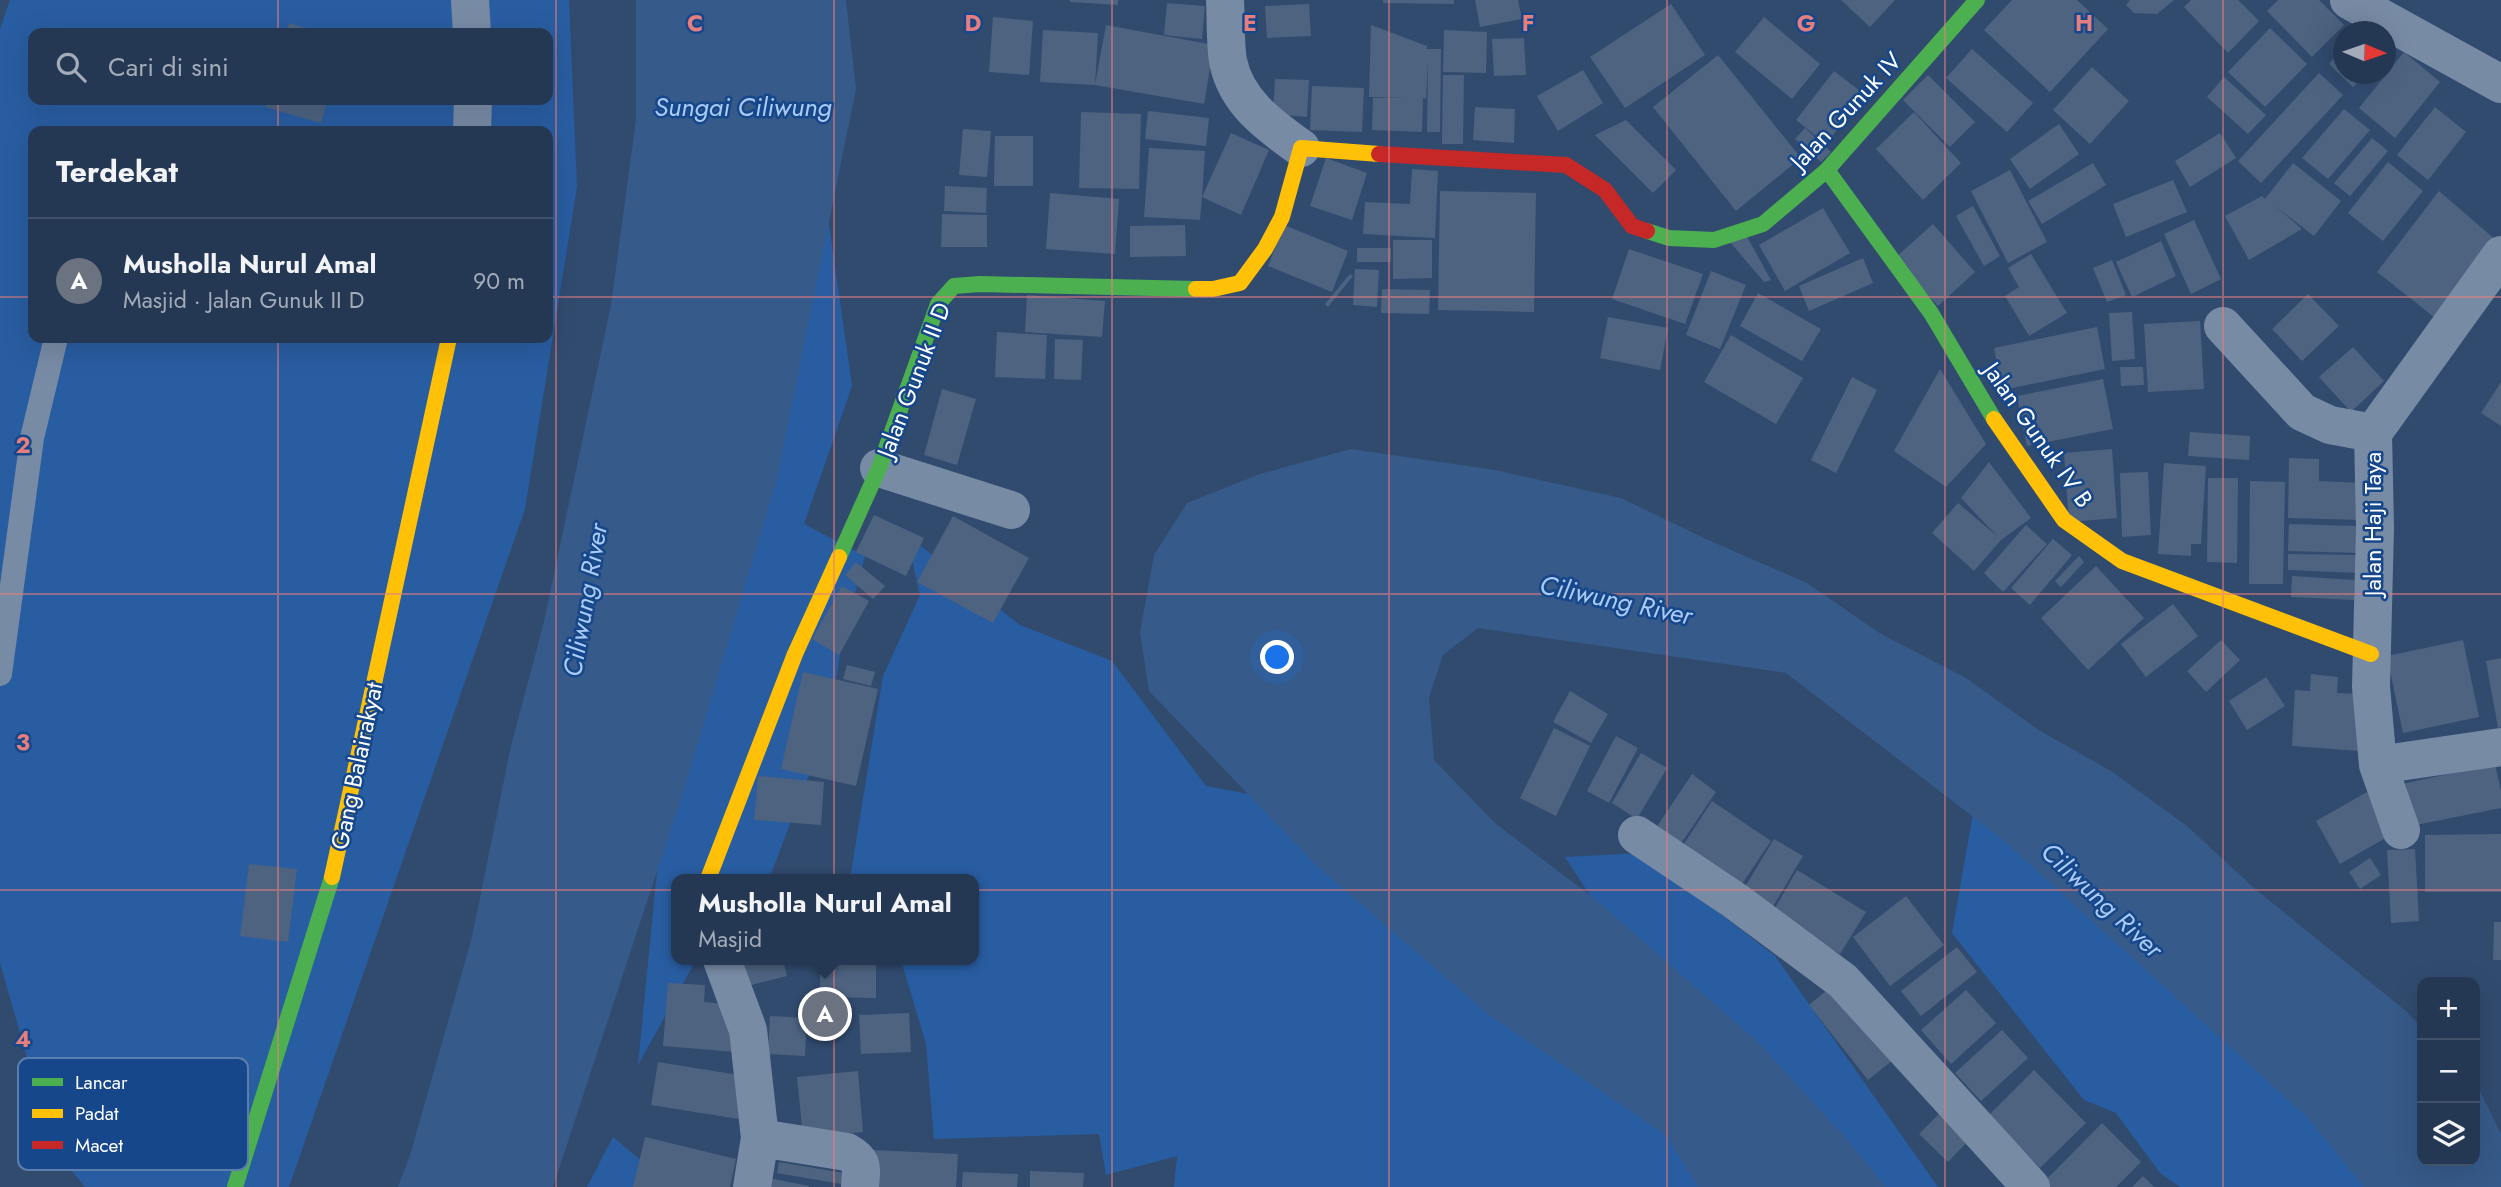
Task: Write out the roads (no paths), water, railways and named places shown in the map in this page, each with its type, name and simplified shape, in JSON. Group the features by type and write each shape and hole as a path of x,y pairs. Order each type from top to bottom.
{"street":[{"path":"470,0 472,28"},
{"path":"1225,0 1228,62 1245,102 1268,125 1301,148"},
{"name":"Jalan Gunuk IV","path":"1301,148 1566,165 1605,190 1632,226 1669,238 1714,240 1763,225 1827,170 1977,0"},
{"path":"2349,0 2501,84"},
{"path":"472,105 472,126"},
{"name":"Jalan Gunuk II D","path":"710,874 795,654 879,468 938,304 954,286 980,284 1213,289 1240,283 1265,249 1282,217 1301,148"},
{"name":"Jalan Gunuk IV B","path":"1827,170 1931,313 1997,424 2064,520 2122,561 2371,654"},
{"name":"Jalan Haji Taya","path":"2402,830 2378,765 2371,687 2375,528 2373,433 2501,256"},
{"path":"2223,326 2302,412 2330,425 2373,433"},
{"name":"Gang Balairakyat","path":"248,1143 335,867 449,343"},
{"path":"879,468 1011,510"},
{"path":"2378,765 2501,747"},
{"path":"1637,835 1734,900 1843,981 2031,1187"},
{"path":"724,965 748,1030 760,1138 752,1187"},
{"path":"760,1138 847,1152 858,1158 862,1166 860,1187"},
{"name":"Gang Balairakyat","path":"234,1187 239,1170"}],"lane":[{"path":"0,674 32,438 55,343"}],"water":[{"name":"Sungai Ciliwung","path":"636,0 846,0 856,89 776,482 685,786 553,1187 398,1187 411,1152 472,937 511,746 543,626 611,305 636,120"},
{"name":"Ciliwung River","path":"1351,449 1495,470 1621,498 1807,583 1881,634 1966,678 2037,729 2111,771 2187,826 2254,888 2406,1011 2417,1023 2417,1166 2480,1166 2480,1091 2501,1134 2501,1187 2364,1187 2309,1119 2002,839 1786,673 1478,628 1443,655 1429,697 1434,760 1496,824 1595,899 1757,1041 1845,1137 1886,1187 1698,1187 1667,1136 1489,1015 1317,866 1149,691 1140,633 1154,555 1187,503 1260,474"}],"place":[{"name":"Musholla Nurul Amal","path":"825,1014"}]}
